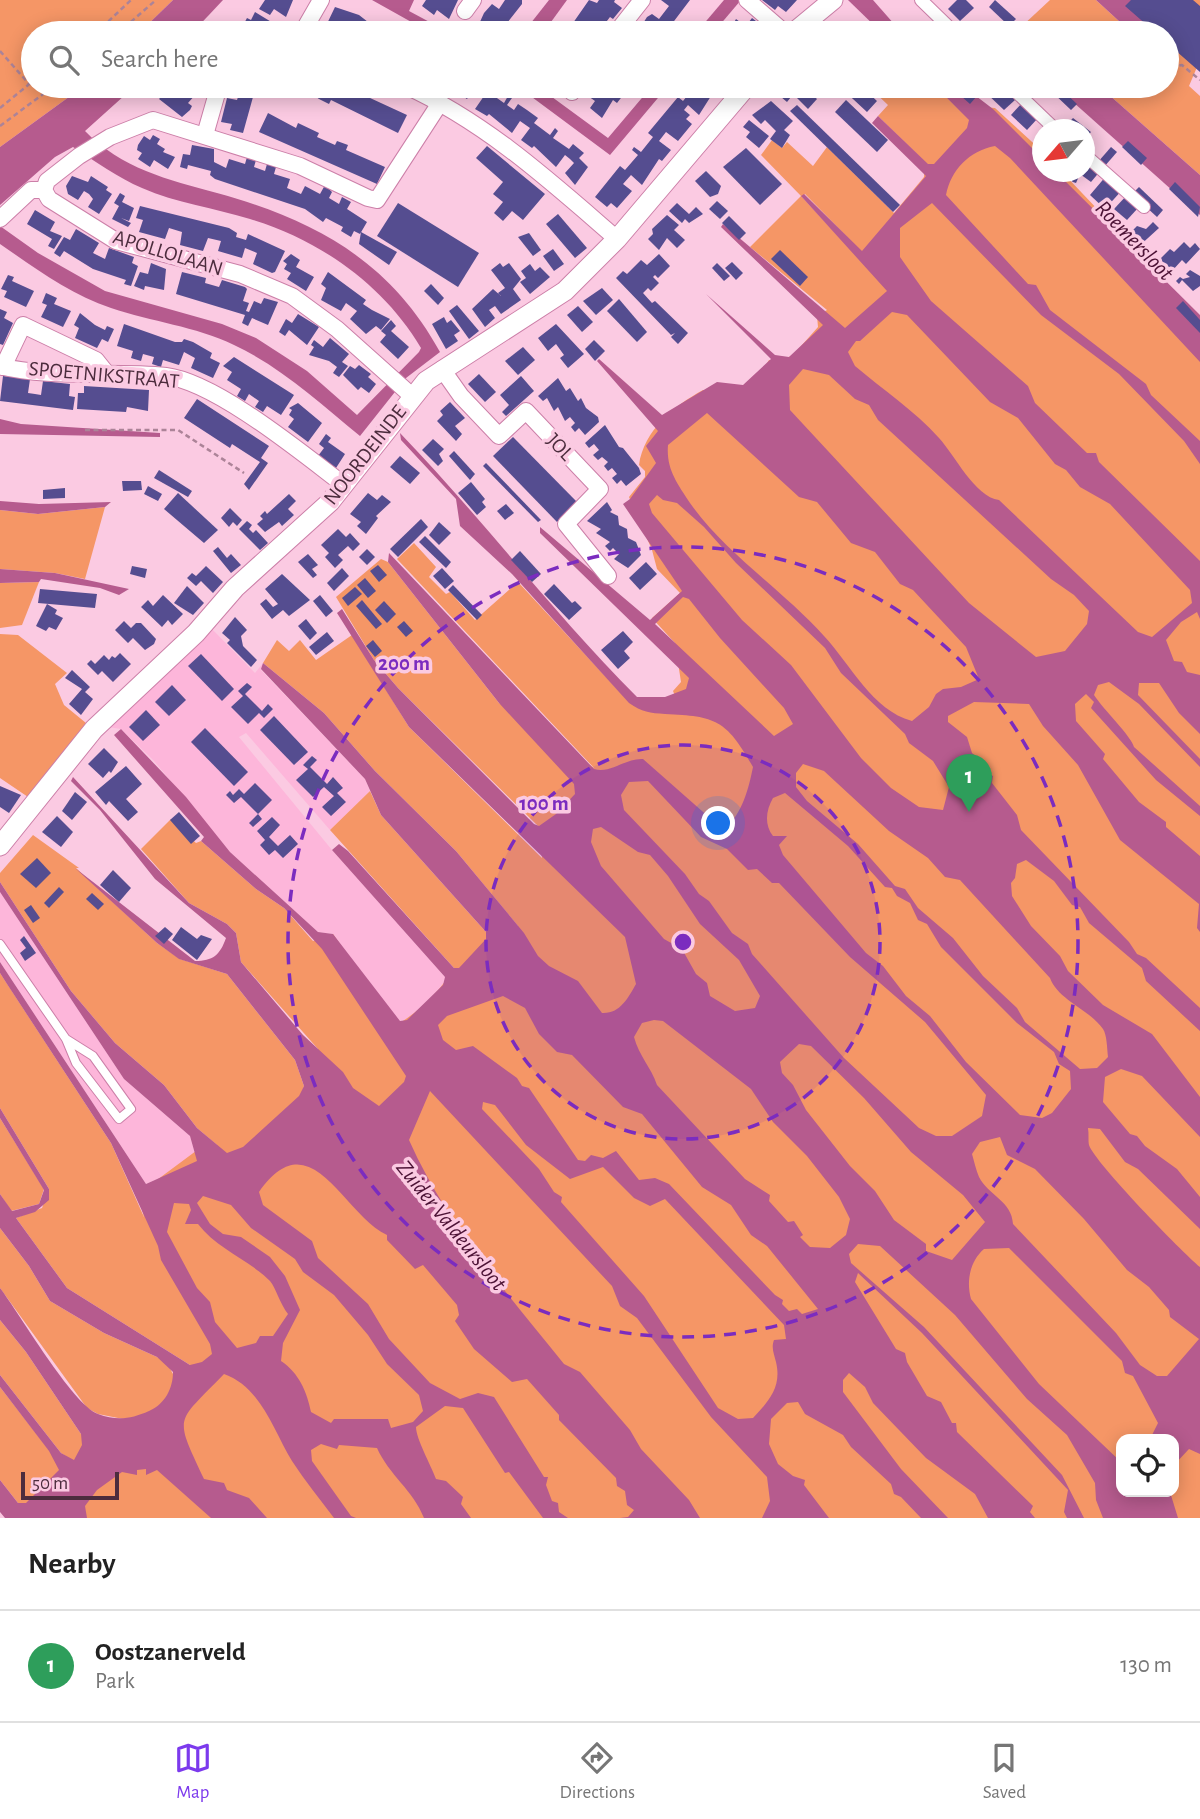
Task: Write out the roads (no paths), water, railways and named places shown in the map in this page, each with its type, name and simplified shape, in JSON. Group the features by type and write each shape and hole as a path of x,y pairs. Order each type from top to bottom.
{"street":[{"path":"309,21 321,0"},
{"path":"625,21 642,0"},
{"path":"747,0 771,21"},
{"path":"808,21 833,0"},
{"path":"921,0 943,21"},
{"path":"205,135 216,98"},
{"path":"430,98 512,149 617,239"},
{"name":"NOORDEINDE","path":"0,846 94,729 196,633 235,587 314,519 344,485 402,385 442,369 565,291 617,239 737,98"},
{"path":"1023,98 1044,119"},
{"path":"1,218 30,190 44,190 47,181 79,156 153,120 300,166 377,200 440,103"},
{"path":"1095,164 1144,207"},
{"name":"APOLLOLAAN","path":"44,190 49,199 116,241 240,274 292,296 337,329 402,385"},
{"path":"1,366 23,324 96,360 108,375"},
{"name":"SPOETNIKSTRAAT","path":"1,366 108,375 167,376 194,383 273,431 344,485"},
{"name":"JOL","path":"442,369 460,396 499,436 526,411 600,489 566,524 608,576"}],"lane":[{"path":"0,944 66,1039 76,1063 119,1119 131,1109 93,1056 66,1039"}],"water":[{"path":"173,0 223,0 203,21 151,21"},
{"path":"372,0 414,0 409,11 428,21 410,21"},
{"path":"549,0 567,0 552,21 532,21"},
{"path":"724,0 741,0 723,21 706,21"},
{"path":"848,0 873,0 891,21 870,21"},
{"path":"1096,0 1172,0 1190,36 1179,48 1179,21 1119,21"},
{"path":"67,98 122,98 85,131 99,144 146,171 286,216 346,248 398,293 420,320 440,352 406,378 360,436 300,386 234,345 204,333 96,303 54,280 0,244 0,226 38,253 105,291 222,324 256,338 307,371 357,415 421,348 389,304 348,268 325,252 276,228 168,198 142,188 73,147 55,157 0,205 0,147"},
{"path":"533,98 553,98 608,138 642,98 658,98 610,155"},
{"name":"Zuider Valdeursloot","path":"947,98 979,98 1032,148 1032,182 995,146 977,152 963,163 952,177 946,195 1028,284 1036,285 1050,310 1146,384 1151,395 1200,441 1200,464 1184,441 1119,374 1041,315 932,203 900,228 900,257 931,301 1028,386 1035,403 1087,453 1096,453 1099,462 1200,561 1200,619 1197,612 1181,622 1166,640 1174,661 1182,662 1187,672 1200,675 1200,734 1179,713 1159,683 1139,683 1138,695 1200,759 1200,767 1139,704 1109,682 1098,685 1094,695 1134,747 1200,806 1200,816 1156,780 1091,708 1094,702 1086,694 1075,704 1076,721 1105,754 1103,759 1139,802 1166,822 1166,827 1200,856 1200,932 1197,928 1199,904 1120,840 1078,765 1043,726 1029,704 974,702 948,716 948,722 967,737 972,753 985,764 985,772 993,776 992,783 1017,815 1021,830 1129,942 1137,954 1146,958 1200,1008 1200,1031 1146,981 1142,968 1089,923 1080,907 1072,905 1054,881 1026,860 1017,864 1015,878 1011,883 1012,896 1031,926 1060,956 1068,971 1103,1005 1152,1034 1200,1097 1200,1137 1142,1076 1121,1069 1105,1077 1103,1102 1130,1134 1137,1136 1145,1146 1177,1169 1200,1197 1200,1229 1138,1169 1125,1162 1100,1129 1088,1128 1089,1145 1106,1170 1200,1267 1200,1454 1189,1449 1179,1460 1179,1434 1152,1434 1158,1423 1133,1376 1125,1373 1122,1361 1009,1248 984,1249 975,1259 970,1272 971,1299 1039,1384 1116,1457 1116,1497 1172,1497 1178,1518 1103,1518 1096,1500 1095,1483 1067,1435 1027,1399 955,1315 880,1246 858,1244 849,1254 851,1263 924,1327 1062,1475 1084,1518 1067,1518 1064,1512 1068,1490 922,1333 858,1273 855,1282 896,1349 905,1353 907,1362 927,1396 941,1402 952,1423 956,1423 957,1432 1033,1506 1030,1512 1035,1518 988,1518 975,1494 926,1458 873,1403 865,1387 849,1373 843,1380 843,1392 901,1469 948,1518 921,1518 901,1497 894,1494 891,1484 851,1447 843,1435 805,1414 798,1402 787,1403 771,1419 769,1444 778,1464 793,1476 805,1480 804,1485 829,1518 762,1518 770,1501 767,1477 711,1417 637,1318 620,1306 612,1286 430,1091 409,1140 441,1201 479,1257 564,1364 580,1372 630,1430 641,1449 689,1500 700,1518 620,1518 628,1517 634,1510 627,1505 625,1491 617,1486 616,1478 559,1420 559,1415 527,1379 512,1382 474,1349 455,1321 459,1315 457,1305 423,1265 415,1269 387,1240 387,1235 371,1224 326,1178 311,1168 295,1165 278,1172 259,1192 263,1205 312,1241 318,1258 368,1304 389,1339 430,1383 460,1399 478,1393 494,1397 544,1477 548,1477 546,1485 552,1501 558,1503 559,1512 568,1518 543,1518 509,1472 505,1473 463,1408 445,1406 416,1427 417,1432 436,1479 446,1481 463,1497 461,1504 471,1518 424,1518 414,1499 377,1448 339,1445 337,1449 321,1444 311,1450 312,1461 351,1516 356,1518 334,1518 292,1461 257,1399 237,1380 224,1374 188,1412 184,1431 204,1479 224,1483 227,1490 249,1498 267,1518 211,1518 157,1470 146,1475 146,1469 137,1470 137,1475 122,1472 97,1490 85,1506 87,1518 5,1518 0,1512 0,1480 18,1503 26,1503 59,1470 49,1451 0,1387 0,1375 61,1453 74,1460 82,1445 81,1434 26,1352 0,1320 0,1288 61,1377 87,1407 98,1414 124,1418 155,1408 167,1395 173,1372 157,1357 104,1333 50,1301 29,1266 0,1228 0,1194 12,1211 39,1204 44,1190 0,1118 0,1108 49,1189 49,1200 35,1212 16,1218 67,1288 190,1365 202,1362 212,1354 210,1344 161,1260 158,1246 111,1143 0,973 0,962 146,1184 197,1161 190,1136 124,1079 0,892 0,882 71,991 115,1043 164,1085 197,1128 227,1153 243,1147 299,1096 304,1086 295,1060 227,974 179,959 157,943 75,868 195,961 207,960 221,949 226,938 155,879 100,810 71,781 73,777 189,903 227,924 236,933 241,962 303,1035 343,1072 353,1088 379,1106 404,1082 406,1076 322,949 284,908 256,889 201,841 204,837 114,735 121,729 186,797 230,852 318,932 333,934 400,1021 407,1020 443,985 445,977 332,850 339,844 348,851 454,968 459,968 486,939 486,932 381,815 365,779 261,669 263,663 324,713 375,771 456,851 524,933 538,956 549,966 578,981 602,1013 619,1008 636,984 625,937 409,727 337,613 342,609 374,660 398,688 539,826 556,814 575,794 574,784 499,703 388,562 389,553 594,769 606,769 643,759 719,826 725,828 740,808 753,767 736,740 719,724 697,717 646,712 629,703 512,574 460,526 456,499 401,440 400,433 637,697 665,697 686,689 689,678 540,533 540,527 650,620 682,591 623,504 630,499 656,463 646,446 658,431 597,361 599,359 662,415 717,382 743,385 771,359 706,294 775,355 789,357 823,325 721,227 723,224 845,328 887,291 801,196 804,194 862,251 926,176 872,123 878,116 928,164 934,164 967,128 969,120","holes":["892,312 907,315 990,402 1018,418 1055,464 1066,470 1080,487 1110,504 1190,590 1192,603 1152,637 1138,632 999,500 990,497 973,483 930,428 855,366 848,352 856,341 860,341","803,369 829,375 855,399 869,405 878,420 1051,579 1074,595 1089,611 1087,624 1065,651 1036,657 969,603 790,410 789,385","707,413 799,497 817,502 851,543 875,552 900,584 913,590 966,647 979,679 961,687 943,689 936,694 929,707 912,721 885,707 808,619 720,539 704,521 677,482 671,469 668,445","657,495 663,500 677,503 825,648 841,673 905,734 909,743 933,761 949,787 943,810 919,807 891,788 861,758 791,665 742,620 652,513 649,504","683,597 689,599 720,638 784,708 793,724 774,736 655,624","803,764 824,771 889,831 928,858 945,877 960,880 1050,978 1054,986 1103,1029 1108,1057 1097,1068 1080,1069 1025,1022 1017,1008 983,976 953,938 918,908 905,889 895,886 858,844 807,801 796,787 796,773","648,781 701,837 727,849 748,870 757,869 772,883 779,883 850,957 925,1022 986,1095 982,1116 952,1136 936,1136 919,1128 844,1058 752,954 748,944 732,933 709,901 699,894 685,874 624,810 621,795 629,782","785,793 848,846 885,887 892,888 897,896 910,903 918,920 927,924 941,947 1017,1023 1054,1052 1059,1064 1070,1071 1071,1089 1052,1113 1042,1118 1020,1115 966,1062 930,1016 906,996 883,966 866,953 783,855 779,845 787,836 773,836 767,817 773,798","601,827 638,852 650,855 668,876 700,924 739,960 760,996 755,1008 735,1011 710,996 707,983 696,974 682,949 664,939 601,866 591,842 593,829","503,996 525,1008 539,1034 557,1052 572,1055 623,1107 642,1114 702,1187 731,1205 751,1235 767,1246 818,1309 802,1314 797,1309 789,1311 782,1304 783,1300 775,1295 669,1184 655,1178 639,1180 616,1151 603,1158 591,1155 585,1161 578,1160 529,1088 522,1086 517,1078 473,1046 456,1050 443,1040 438,1025 447,1016","663,1021 751,1089 773,1122 807,1156 839,1197 850,1219 846,1235 830,1248 810,1247 800,1237 803,1235 794,1221 788,1222 769,1201 770,1195 745,1179 657,1085 634,1037 642,1023","799,1044 811,1046 864,1098 911,1152 963,1195 985,1222 952,1260 926,1251 926,1244 894,1220 875,1191 850,1166 806,1110 793,1085 782,1073 780,1062","483,1102 495,1105 526,1145 570,1179 603,1167 634,1198 650,1206 665,1199 784,1325 786,1339 774,1340 773,1343 776,1386 753,1418 738,1419 718,1408 644,1296 561,1202 562,1197 554,1192 539,1169 482,1109","1000,1137 1007,1155 1035,1169 1084,1219 1127,1270 1149,1287 1169,1310 1170,1317 1199,1339 1167,1376 1157,1376 1140,1365 1116,1333 1013,1224 1009,1209 979,1177 972,1154 980,1142","203,1196 231,1205 251,1228 295,1259 303,1272 334,1295 368,1335 387,1364 419,1395 423,1411 413,1422 391,1428 388,1419 334,1419 331,1423 311,1412 301,1384 293,1371 281,1361 283,1343 300,1310 285,1276 270,1257 241,1237 223,1234 210,1224 197,1203","174,1203 189,1204 191,1210 185,1224 198,1224 214,1240 270,1281 288,1314 273,1336 260,1336 256,1343 237,1348 215,1322 210,1302 197,1288 167,1232"]},
{"path":"1068,98 1113,98 1200,175 1200,215"},
{"path":"1032,182 1066,182 1200,315 1200,362"},
{"path":"0,419 21,424 160,433 160,437 0,434"},
{"path":"0,501 39,504 111,502 105,507 38,514 0,510"},
{"path":"0,569 55,573 129,589 119,595 100,588 41,579 39,582 0,583"}],"place":[{"name":"Oostzanerveld","path":"969,812"}],"water label":[{"name":"Roemersloot","path":"1134,241"}]}
